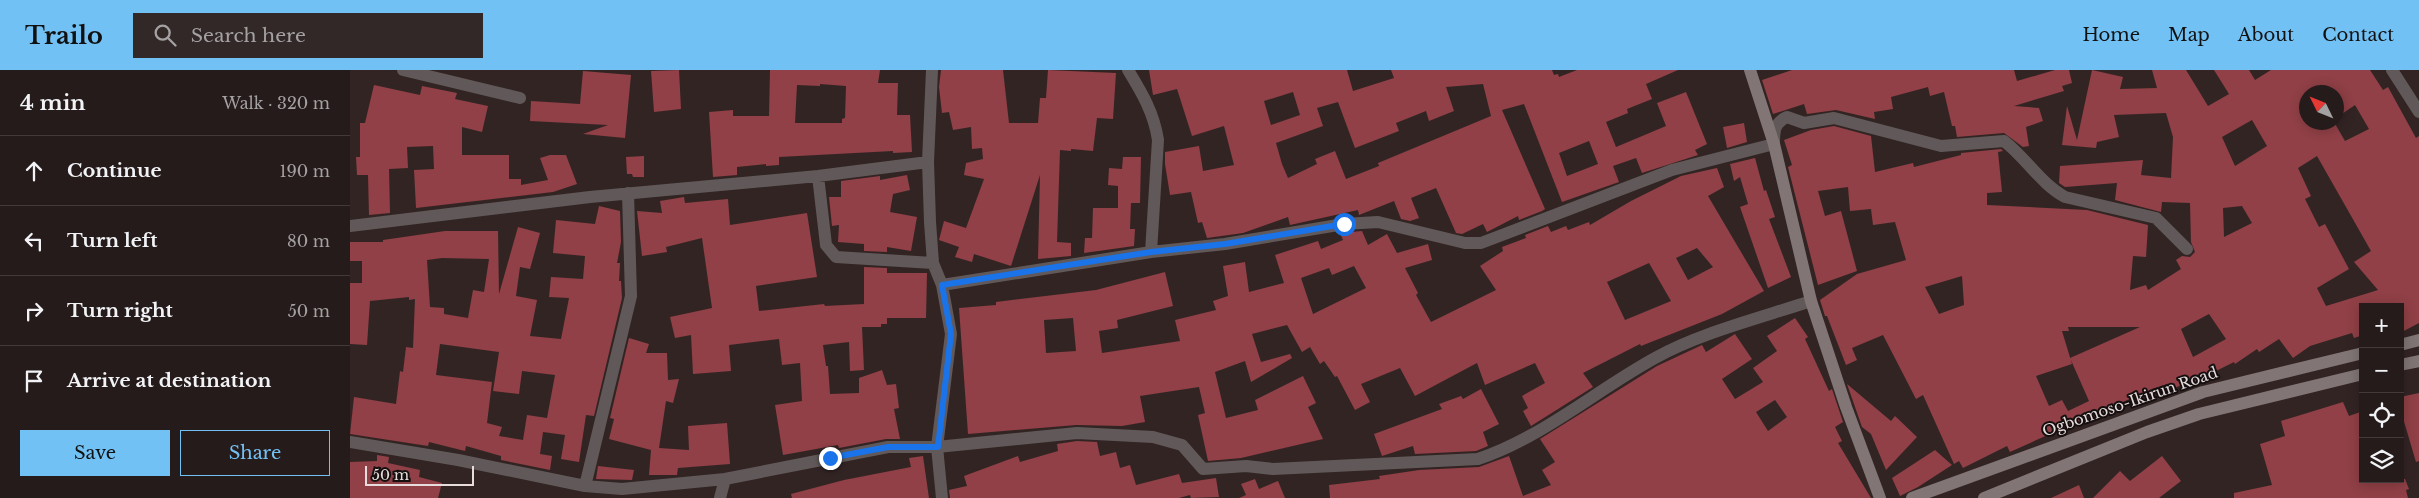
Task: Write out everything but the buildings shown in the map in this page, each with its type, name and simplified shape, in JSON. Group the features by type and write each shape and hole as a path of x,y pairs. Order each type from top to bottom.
{"main road":[{"path":"1750,70 1774,144 1811,301 1846,407 1880,498"},
{"path":"2404,344 2419,340"},
{"name":"Ogbomoso-Ikirun Road","path":"1912,498 2203,392 2359,354"},
{"path":"2404,364 2419,360"},
{"path":"1984,498 2147,432 2199,414 2359,375"}],"street":[{"path":"403,70 520,98"},
{"path":"932,70 928,162 933,263 942,285 951,334 938,447 942,498"},
{"path":"1128,70 1145,96 1157,132 1151,252"},
{"path":"2392,70 2419,112"},
{"path":"942,285 1151,252 1225,244 1322,227 1378,222 1465,243 1481,243 1672,170 1774,144 1774,130 1778,121 1787,117 1804,123 1834,118 1941,146 2004,141 2053,190 2065,197 2156,218 2187,249"},
{"path":"350,226 628,193 818,176 928,162"},
{"path":"818,176 826,245 831,254 836,257 933,263"},
{"path":"585,486 630,296 628,193"},
{"path":"350,442 458,460 585,486 622,489 725,479 888,447 938,447 1076,433 1153,438 1182,445 1203,469 1246,466 1273,469 1478,458 1502,451 1557,420 1655,357 1683,344 1811,301"},
{"path":"720,498 725,479"}],"route":[{"path":"830,458 888,447 938,447 951,334 942,285 1151,252 1225,244 1344,224"}]}
